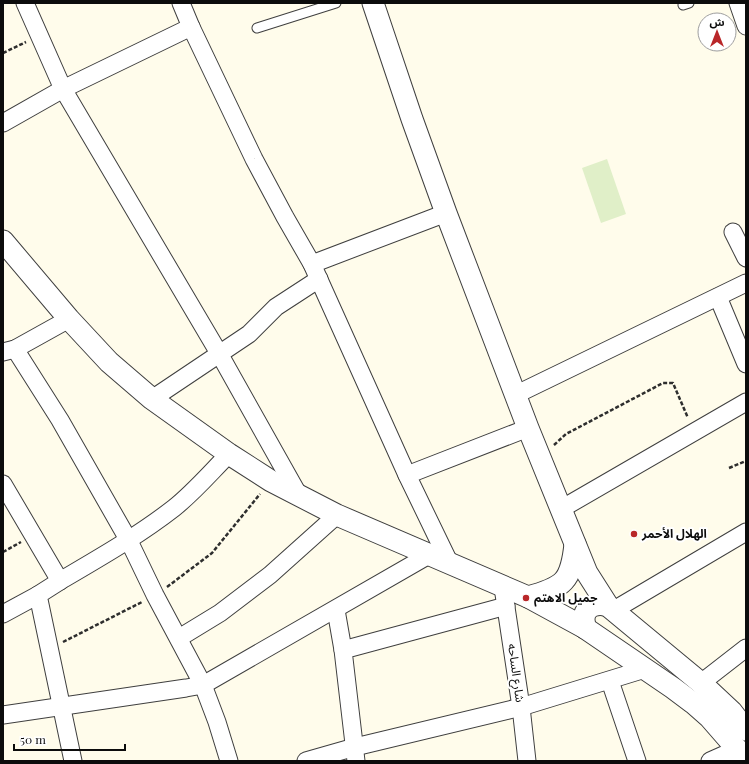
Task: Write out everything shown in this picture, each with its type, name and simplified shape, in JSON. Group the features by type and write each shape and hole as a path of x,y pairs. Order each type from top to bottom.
{"street":[{"path":"25,3 63,90 220,355 298,494"},
{"path":"181,3 191,27 269,188 320,279 407,475 450,564"},
{"path":"373,3 412,119 446,213 515,395 587,573 611,608"},
{"path":"738,3 746,26"},
{"path":"3,123 63,90 191,27"},
{"path":"312,264 446,213"},
{"path":"733,232 746,258"},
{"path":"4,244 68,319 109,362 152,399 229,454 271,481 337,514 450,564 504,596"},
{"path":"152,399 220,355 256,329 266,316 276,307 320,279"},
{"path":"515,395 746,282"},
{"path":"718,297 746,364"},
{"path":"68,319 9,350 60,420 129,541 155,595 203,684 218,722 229,761"},
{"path":"561,509 746,402"},
{"path":"407,475 528,428"},
{"path":"3,614 129,541 188,497 229,454"},
{"path":"3,484 9,506 60,581"},
{"path":"178,638 220,613 270,575 337,514"},
{"path":"611,608 746,532"},
{"path":"342,650 504,596 528,597 550,590 560,585 567,579 571,571 575,544"},
{"path":"3,715 186,688 203,684 336,610 429,555"},
{"path":"38,595 73,761"},
{"name":"شارع الساحه","path":"504,596 521,707 527,761"},
{"path":"528,597 585,628 674,688 710,718 742,755"},
{"path":"585,628 584,614 589,608 595,604 602,603 611,608 700,683 732,712 746,730"},
{"path":"336,610 356,754"},
{"path":"700,683 746,648"},
{"path":"306,761 356,754 610,681 645,669"},
{"path":"610,681 637,761"},
{"path":"710,761 742,755"}],"lane":[{"path":"257,28 336,3"}],"path":[{"path":"3,53 39,37"},
{"path":"540,457 566,434 663,383 674,383 694,431"},
{"path":"729,468 746,461"},
{"path":"50,648 155,595 212,553 271,481"}],"green space":[{"path":"607,159 626,214 601,223 582,168"}],"place":[{"name":"الهلال الأحمر","path":"634,534"},
{"name":"جميل الاهتم","path":"526,598"}]}
